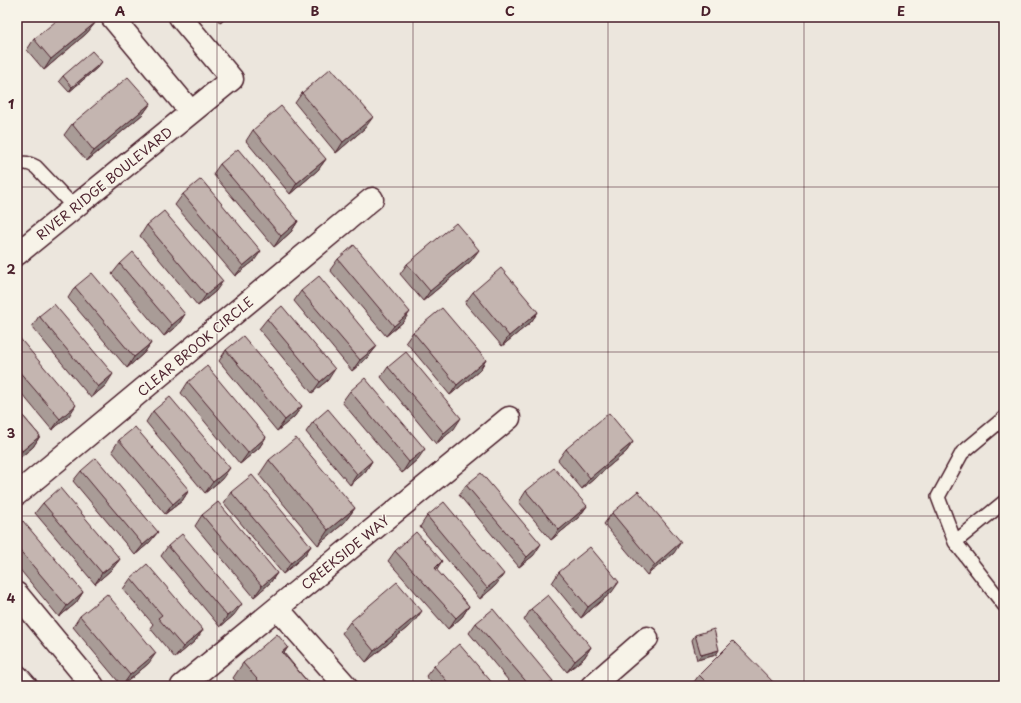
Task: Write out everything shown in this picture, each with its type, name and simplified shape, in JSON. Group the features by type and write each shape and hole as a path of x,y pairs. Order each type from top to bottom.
{"street":[{"path":"112,17 191,112"},
{"name":"RIVER RIDGE BOULEVARD","path":"17,254 232,78 180,17"},
{"name":"CLEAR BROOK CIRCLE","path":"17,494 372,199"},
{"name":"CREEKSIDE WAY","path":"182,686 509,418"},
{"path":"17,594 93,686"},
{"path":"277,608 346,686"},
{"path":"592,686 647,638"},
{"path":"17,676 26,686"}],"lane":[{"path":"17,166 20,164 29,163 36,167 74,207"},
{"path":"1004,418 962,453 938,497 955,542 1004,605"},
{"path":"955,542 1004,502"}],"building":[{"path":"61,17 90,17 95,23 51,59 34,39"},
{"path":"92,51 102,62 72,87 63,76"},
{"path":"331,68 373,117 343,142 302,93"},
{"path":"128,77 151,103 94,151 72,124"},
{"path":"281,106 326,159 297,183 253,130"},
{"path":"238,149 298,221 281,236 220,164"},
{"path":"201,179 261,251 243,266 183,194"},
{"path":"164,211 223,281 206,295 147,225"},
{"path":"456,223 479,250 430,291 407,264"},
{"path":"354,245 410,312 394,326 338,259"},
{"path":"133,252 185,314 172,325 120,264"},
{"path":"501,268 538,312 509,336 473,292"},
{"path":"92,273 151,343 134,357 75,287"},
{"path":"319,276 377,346 360,360 301,291"},
{"path":"54,304 113,374 98,387 39,316"},
{"path":"282,306 335,369 320,382 267,319"},
{"path":"442,308 486,360 457,385 413,332"},
{"path":"17,335 76,405 60,419 17,369"},
{"path":"243,336 302,406 285,420 226,350"},
{"path":"406,352 461,418 444,433 388,367"},
{"path":"207,366 266,437 248,453 188,382"},
{"path":"365,378 425,449 409,462 350,391"},
{"path":"170,397 230,468 213,482 153,411"},
{"path":"17,409 40,436 22,451 17,444"},
{"path":"328,409 372,461 357,474 313,422"},
{"path":"609,413 633,442 590,478 566,449"},
{"path":"135,427 189,490 173,504 119,440"},
{"path":"296,438 355,508 328,530 269,460"},
{"path":"96,458 158,532 143,545 81,471"},
{"path":"554,468 587,506 559,530 526,491"},
{"path":"481,473 541,544 527,557 466,485"},
{"path":"252,475 311,546 291,563 231,492"},
{"path":"60,488 120,559 102,573 43,503"},
{"path":"638,491 681,542 655,565 612,513"},
{"path":"218,502 277,573 262,586 202,515"},
{"path":"444,502 504,574 487,588 427,516"},
{"path":"23,521 83,592 67,606 17,547 17,526"},
{"path":"416,532 442,561 435,568 469,606 456,618 395,551"},
{"path":"182,534 242,604 227,616 168,546"},
{"path":"590,547 619,582 588,607 559,572"},
{"path":"147,564 203,630 183,647 158,618 162,615 131,578"},
{"path":"397,582 422,611 374,651 350,622"},
{"path":"107,594 156,653 130,675 80,616"},
{"path":"548,595 591,647 575,661 531,609"},
{"path":"493,609 553,681 547,686 530,686 476,623"},
{"path":"714,629 719,650 701,655 695,635"},
{"path":"277,634 288,647 282,652 311,686 263,686 243,663"},
{"path":"733,641 777,686 710,686 699,675"},
{"path":"459,644 495,686 451,686 434,666"}]}
